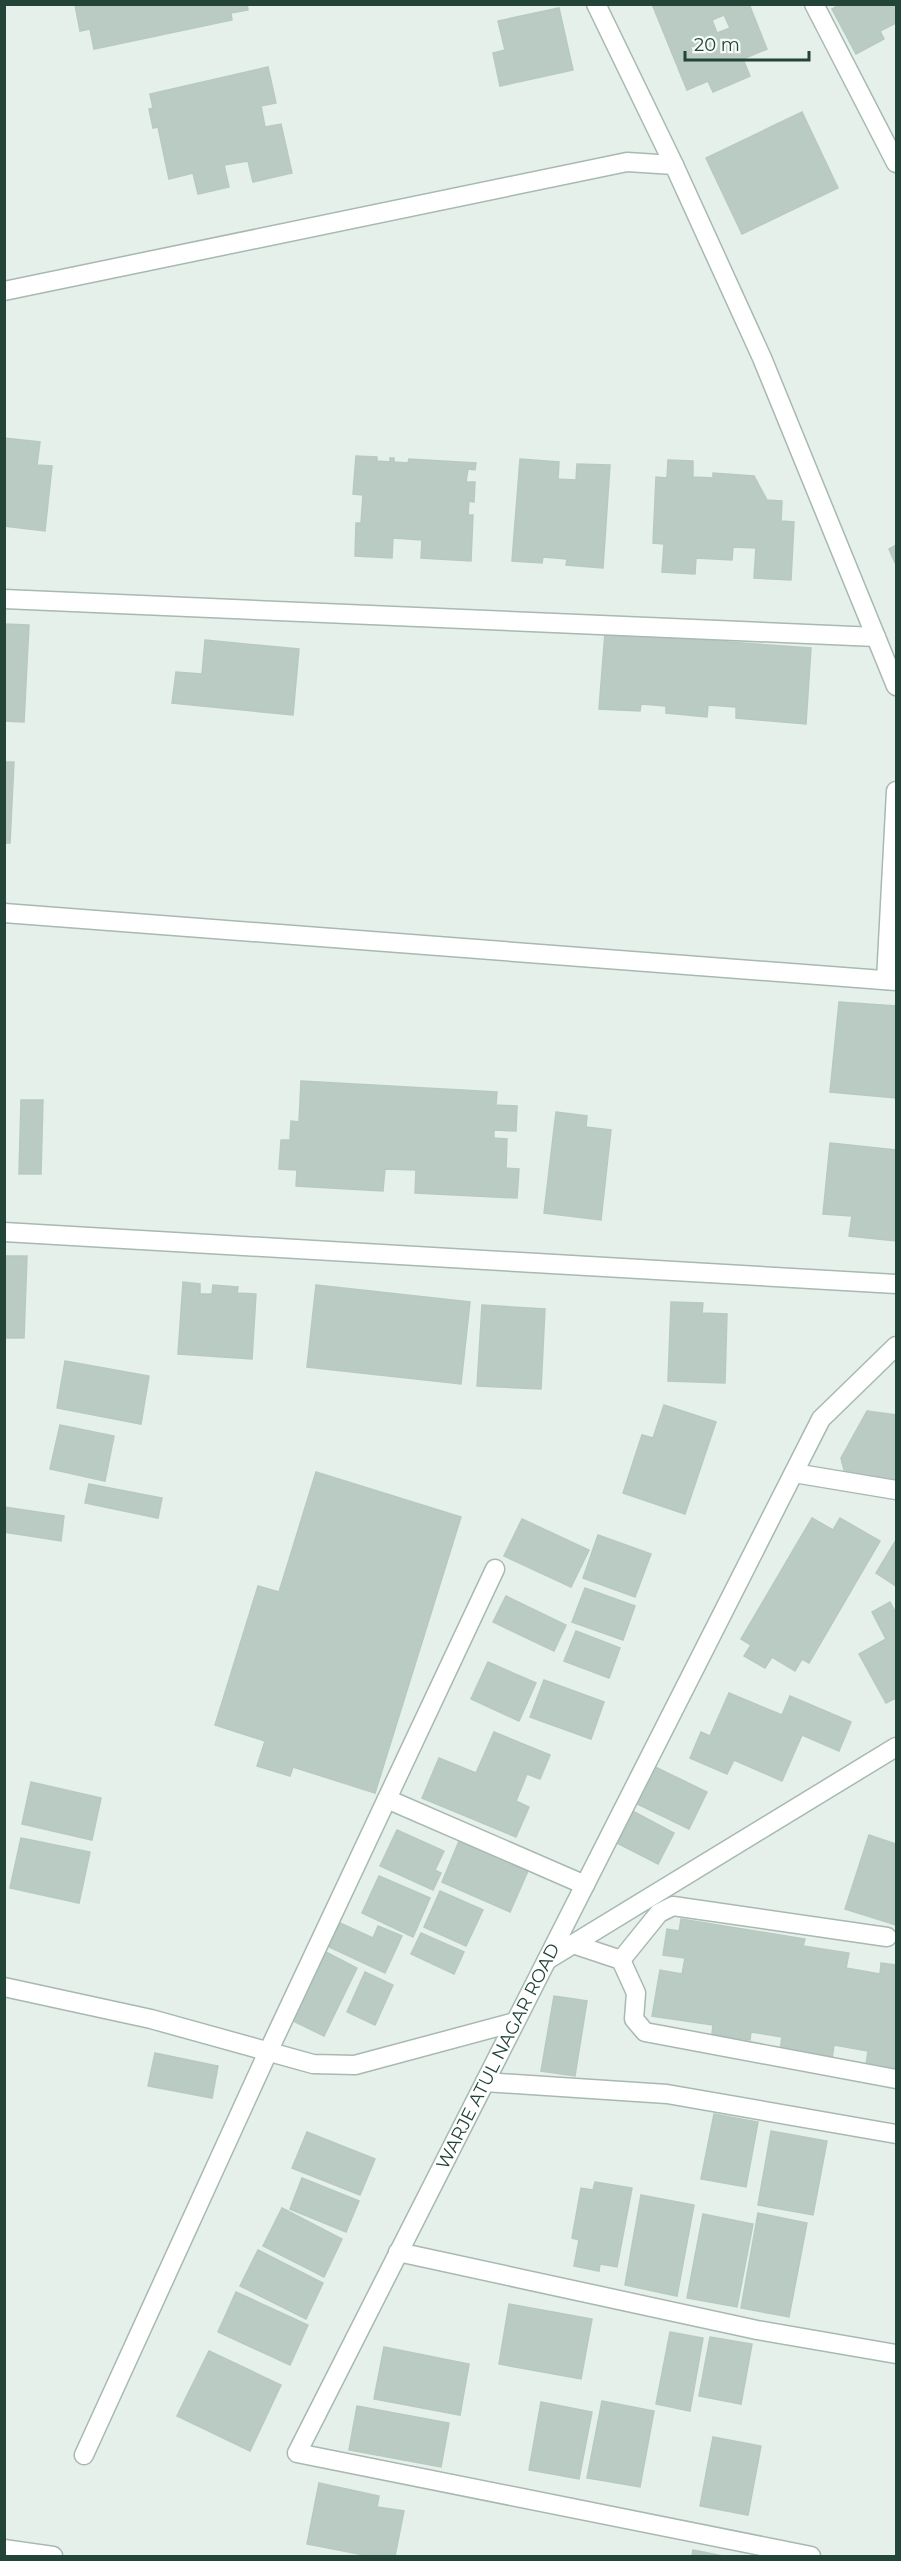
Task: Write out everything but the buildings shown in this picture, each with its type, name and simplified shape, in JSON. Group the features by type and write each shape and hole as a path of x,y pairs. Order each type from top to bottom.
{"street":[{"path":"596,4 674,165 762,358 897,686"},
{"path":"814,4 897,163"},
{"path":"4,291 627,162 674,165"},
{"path":"4,599 876,637"},
{"path":"4,912 891,980 897,791"},
{"path":"4,1232 897,1284"},
{"path":"547,1960 821,1419 897,1347"},
{"path":"794,1473 897,1490"},
{"path":"84,2455 268,2052 495,1569"},
{"name":"WARJE ATUL NAGAR ROAD","path":"810,2556 297,2453 547,1960 897,1747"},
{"path":"387,1800 585,1884"},
{"path":"621,1960 659,1913 673,1906 888,1937"},
{"path":"573,1944 621,1960 636,1993 634,2019 645,2032 897,2079"},
{"path":"4,1987 151,2019 313,2064 330,2066 355,2065 515,2022"},
{"path":"485,2082 667,2094 897,2134"},
{"path":"398,2252 757,2330 897,2354"},
{"path":"4,2549 53,2556"}]}
